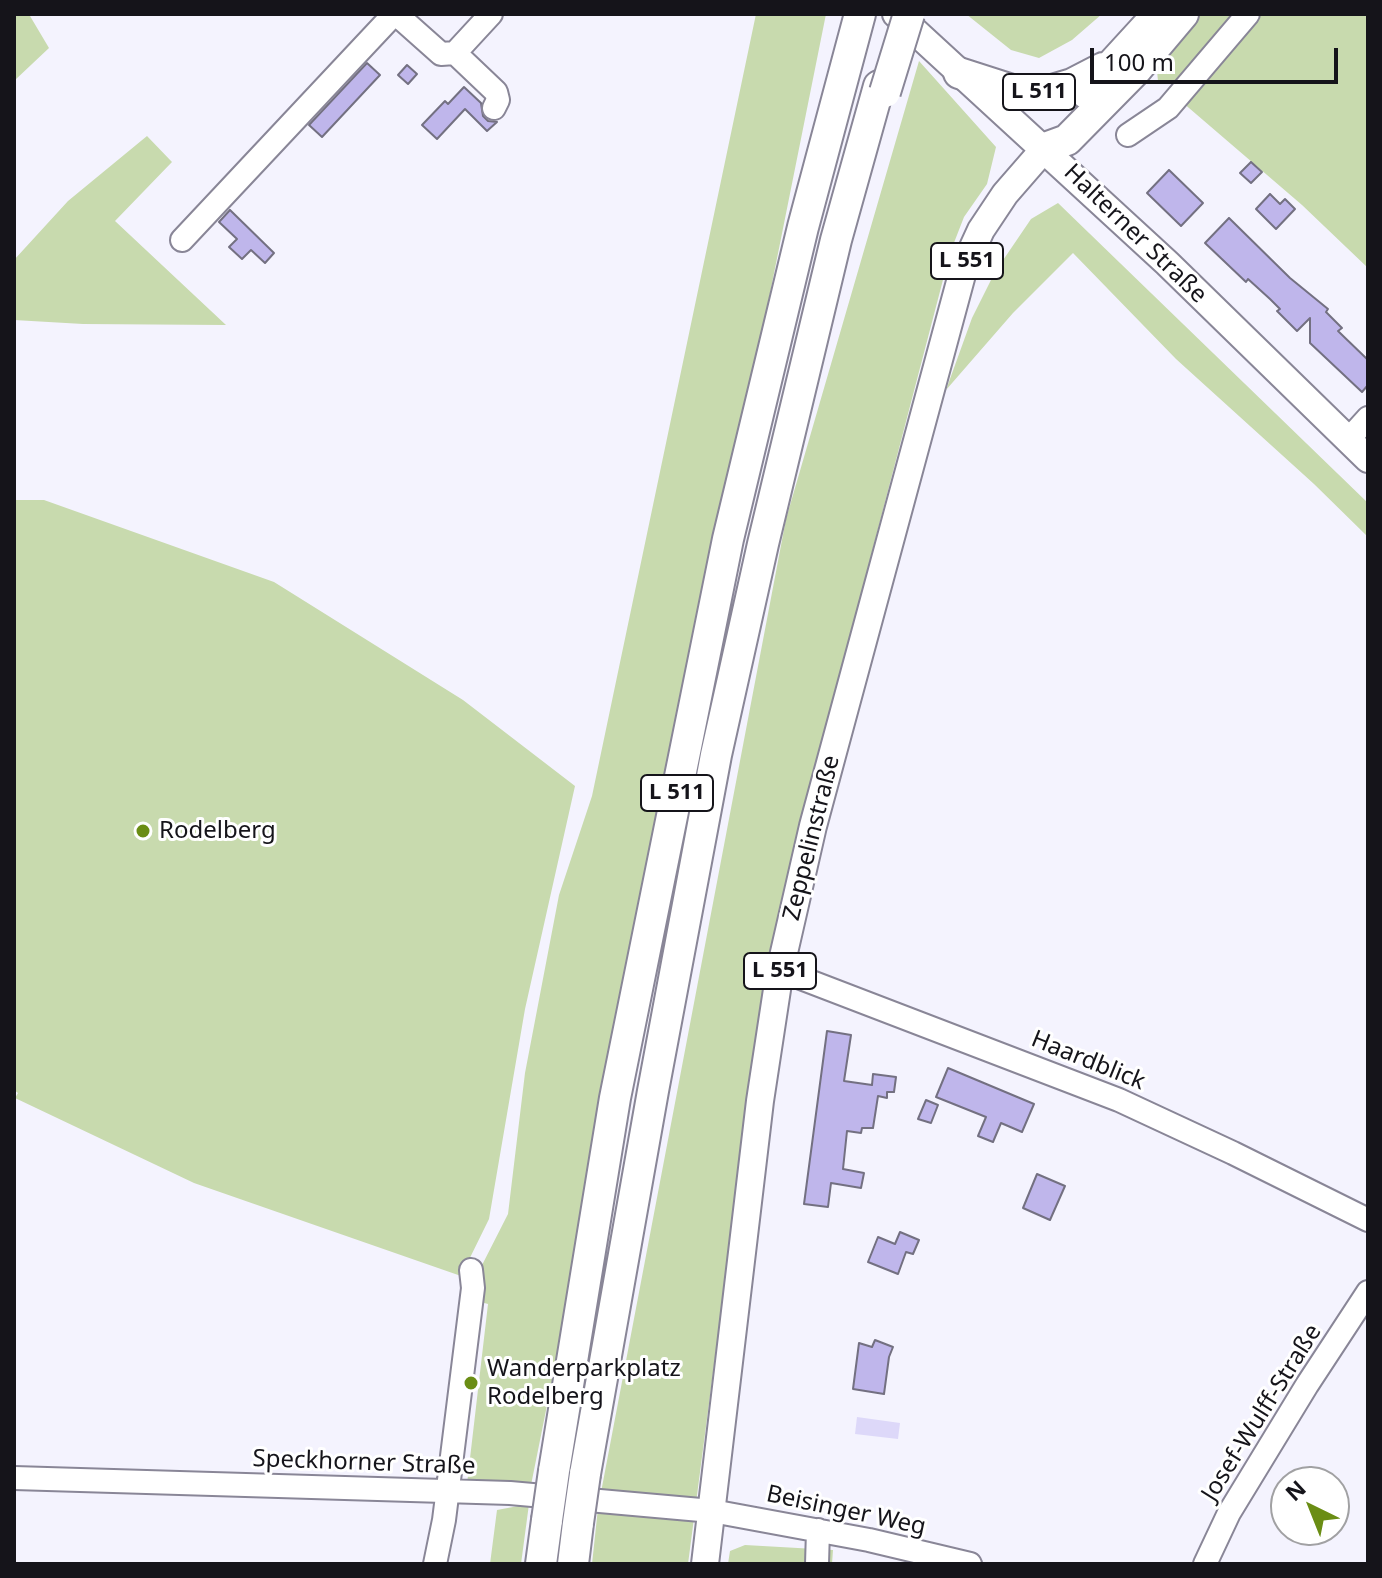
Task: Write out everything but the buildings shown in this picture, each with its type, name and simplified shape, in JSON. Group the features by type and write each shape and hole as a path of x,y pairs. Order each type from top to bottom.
{"highway":[{"name":"L 511","path":"541,1564 615,1098 728,539 784,305 860,14"},
{"name":"L 511","path":"573,1564 585,1474 716,755 836,240 879,93 897,14"},
{"path":"879,93 909,14"},
{"name":"L 511","path":"1045,148 1055,126 1158,14"},
{"name":"L 511","path":"1045,148 1067,140 1135,71 1183,14"},
{"name":"L 511","path":"959,73 1015,91 1042,93 1072,84 1115,61"}],"main road":[{"name":"Halterner Straße","path":"897,14 1045,148 1368,459"},
{"name":"Zeppelinstraße","path":"705,1564 760,1101 780,970 813,826 964,267 981,230 1005,194 1045,148"}],"street":[{"path":"182,240 395,14 441,54 455,53 491,14"},
{"path":"1128,135 1168,108 1248,14"},
{"path":"455,53 496,92 498,100 494,108"},
{"path":"1348,440 1368,418"},
{"name":"Haardblick","path":"780,970 1119,1100 1368,1220"},
{"path":"435,1564 473,1288 471,1270"},
{"name":"Josef-Wulff-Straße","path":"1205,1564 1229,1513 1368,1292"},
{"name":"Speckhorner Straße","path":"14,1478 510,1493 712,1511"},
{"name":"Beisinger Weg","path":"712,1511 818,1530 970,1564"},
{"path":"817,1564 818,1530"}],"green space":[{"path":"14,14 30,16 49,48 14,81"},
{"path":"756,14 826,14 531,1485 467,1484 488,1304 477,1301 479,1271 508,1214 525,1073 559,895 592,796"},
{"path":"966,14 1102,14 1072,40 1039,58 1011,50"},
{"path":"1199,14 1368,14 1368,268 1302,205 1182,102 1181,81 1158,81 1157,71"},
{"path":"919,61 996,147 987,184 964,217 950,253 802,820 737,1189 688,1564 592,1564 598,1508 786,519"},
{"path":"147,136 172,162 115,221 226,325 14,320 14,260 68,201"},
{"path":"1058,203 1368,503 1368,537 1176,359 1073,253 1013,313 946,390 972,318 995,272 1031,219"},
{"path":"14,500 44,500 274,582 463,700 575,786 525,1009 489,1219 461,1276 194,1183 15,1098 18,1093 14,1090"},
{"path":"529,1504 521,1564 490,1564 497,1510"},
{"path":"745,1545 833,1550 832,1564 728,1564 730,1551"}],"shaded area":[{"path":"857,1417 900,1423 898,1439 855,1434"}],"place":[{"name":"Rodelberg","path":"143,831"},
{"name":"Wanderparkplatz Rodelberg","path":"471,1383"}]}
